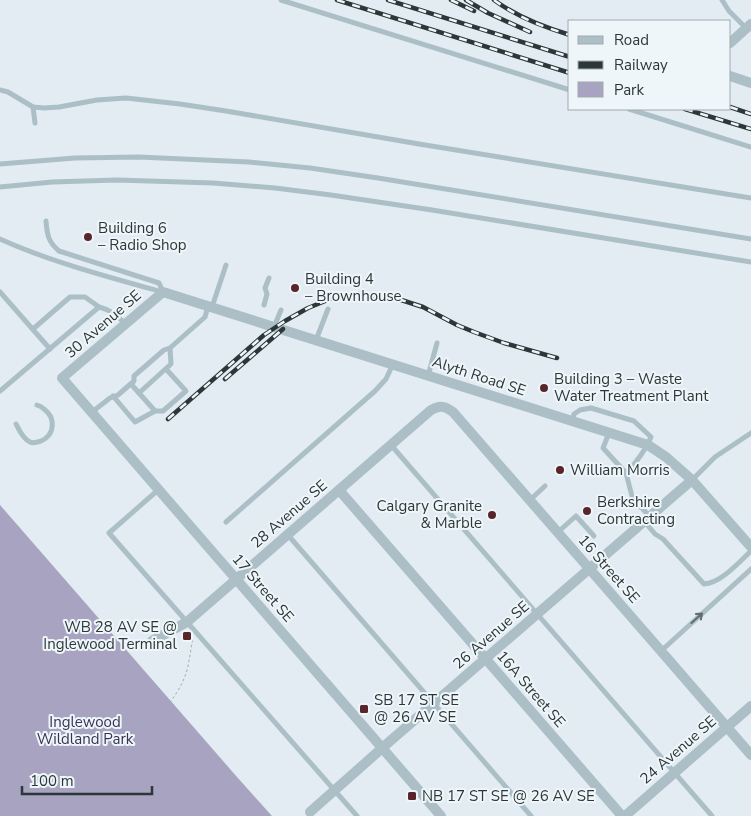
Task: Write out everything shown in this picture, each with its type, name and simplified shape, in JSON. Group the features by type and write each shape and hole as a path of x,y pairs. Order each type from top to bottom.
{"street":[{"path":"731,42 749,26"},
{"path":"731,76 751,83"},
{"name":"Alyth Road SE","path":"162,292 648,445 666,457 692,480 751,547"},
{"name":"30 Avenue SE","path":"62,378 162,292"},
{"name":"17 Street SE","path":"62,378 441,816"},
{"name":"28 Avenue SE","path":"152,641 191,626 236,580 431,410 442,406"},
{"name":"16 Street SE","path":"442,406 453,412 751,755"},
{"name":"26 Avenue SE","path":"310,812 692,480"},
{"name":"16A Street SE","path":"339,490 624,816"},
{"name":"24 Avenue SE","path":"624,816 751,706"}],"lane":[{"path":"281,0 568,89"},
{"path":"722,0 729,11 749,26"},
{"path":"0,90 8,92 33,107 44,108 97,100 126,98 226,110 419,144 751,198"},
{"path":"33,107 35,123"},
{"path":"632,110 751,147"},
{"path":"0,164 84,158 139,157 250,162 378,178 751,239"},
{"path":"0,187 52,182 117,180 212,183 275,188 331,194 751,262"},
{"path":"46,221 48,237 59,251 159,282 162,292"},
{"path":"0,239 29,252 162,292"},
{"path":"91,412 131,384 134,381 134,376 164,350 170,348 204,317 210,307 226,265"},
{"path":"264,305 269,278"},
{"path":"0,292 50,349"},
{"path":"33,329 70,297 85,298 99,307 108,309 126,324"},
{"path":"0,391 99,307"},
{"path":"316,340 328,309"},
{"path":"274,327 281,310"},
{"path":"428,376 437,343"},
{"path":"139,392 171,364 170,348"},
{"path":"226,522 375,391 386,379 393,364"},
{"path":"113,396 135,422 155,411 163,411 186,391 166,369"},
{"path":"131,384 155,411"},
{"path":"16,424 24,438 30,442 37,443 45,439 52,431 53,423 44,409 37,405"},
{"path":"571,421 574,414 580,410 591,408 634,421 651,437 637,463 626,473"},
{"path":"608,433 602,448 626,473 634,504 642,508 655,534 663,539 704,584 721,578 751,551"},
{"path":"692,480 715,457 751,433"},
{"path":"391,445 712,816"},
{"path":"530,500 546,486"},
{"path":"158,490 109,533 357,816"},
{"path":"558,532 576,516 594,536"},
{"path":"288,535 531,816"},
{"path":"662,651 751,569"}],"path":[{"path":"0,792 4,793 40,783 161,713 175,696 188,667 191,626"}],"green space":[{"name":"Inglewood Wildland Park","path":"0,505 237,777 272,816 0,816"}],"railway":[{"path":"337,0 568,72"},
{"path":"388,0 568,56"},
{"path":"451,0 474,11"},
{"path":"466,0 488,13 530,32"},
{"path":"494,0 530,21 568,34"},
{"path":"731,107 751,114"},
{"path":"688,110 751,129"},
{"path":"168,419 264,335 308,308 335,297 359,294 395,298 423,307 474,332 504,343 557,358"},
{"path":"225,379 283,329"}],"place":[{"name":"Building 6 – Radio Shop","path":"88,237"},
{"name":"Building 4 – Brownhouse","path":"295,288"},
{"name":"Building 3 – Waste Water Treatment Plant","path":"544,388"},
{"name":"William Morris","path":"560,470"},
{"name":"Berkshire Contracting","path":"587,511"},
{"name":"Calgary Granite & Marble","path":"492,515"},
{"name":"WB 28 AV SE @ Inglewood Terminal","path":"187,636"},
{"name":"SB 17 ST SE @ 26 AV SE","path":"364,709"},
{"name":"NB 17 ST SE @ 26 AV SE","path":"412,796"}]}
